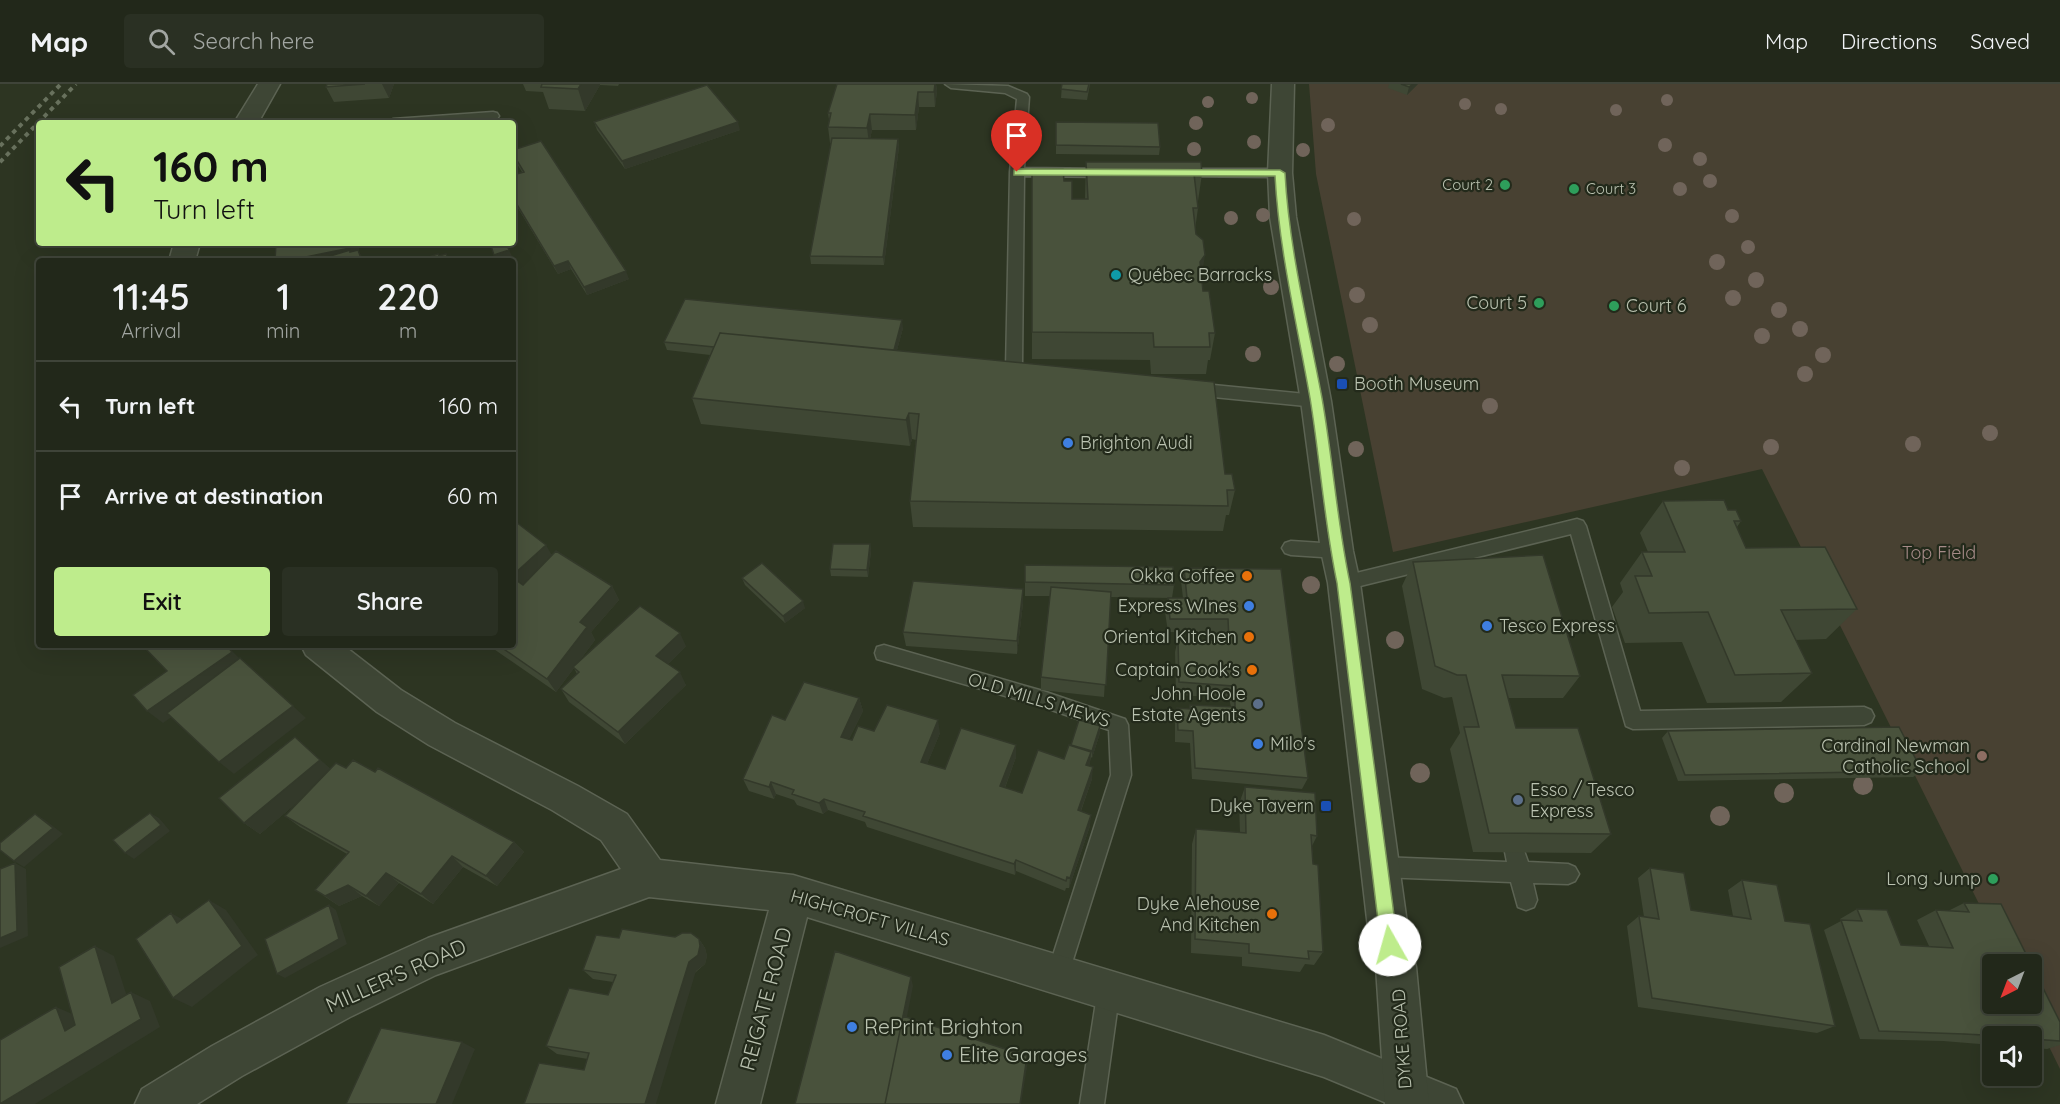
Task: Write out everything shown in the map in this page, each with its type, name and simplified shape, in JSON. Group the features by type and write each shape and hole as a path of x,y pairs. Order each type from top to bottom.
{"street":[{"path":"248,120 269,84"},
{"name":"DYKE ROAD","path":"1283,84 1280,173 1282,217 1316,401 1337,550 1344,583 1390,945 1396,967 1418,1099"},
{"path":"322,648 389,701 442,734 566,798 614,827 649,878"},
{"name":"HIGHCROFT VILLAS","path":"649,878 794,894 1323,1056 1418,1099"},
{"name":"MILLER'S ROAD","path":"158,1104 227,1061 335,1002 428,958 649,878"},
{"name":"REIGATE ROAD","path":"738,1104 794,894"},
{"path":"206,1104 227,1061"}],"lane":[{"path":"951,84 1008,90 1023,97 1017,172 1014,369 1049,373"},
{"path":"436,120 493,116"},
{"path":"1017,172 1122,172"},
{"path":"1157,172 1280,173"},
{"path":"1179,387 1316,401"},
{"path":"1344,583 1577,526 1633,720 1864,716"},
{"path":"1291,548 1337,550"},
{"name":"OLD MILLS MEWS","path":"884,653 1043,699 1118,725 1121,775 1058,974"},
{"path":"1380,867 1517,862 1568,874"},
{"path":"1517,862 1526,900"},
{"path":"1092,1104 1109,989"}],"green space":[{"name":"Top Field","path":"1309,84 2060,84 2060,1069 2042,1032 2042,1026 2039,1026 2033,1014 2042,1014 2042,954 2004,954 1762,469 1393,552 1316,174"}],"building":[{"path":"327,84 365,84 326,87"},
{"path":"542,84 581,84 578,89 541,87"},
{"path":"837,84 935,84 934,92 918,92 915,115 870,114 867,128 828,127 831,113 828,113"},
{"path":"1062,84 1089,84 1087,92 1061,89"},
{"path":"707,85 738,122 622,161 594,122"},
{"path":"1056,122 1158,123 1160,147 1056,145"},
{"path":"832,138 898,139 883,257 810,256"},
{"path":"541,141 626,271 584,287 568,261 554,266 516,203 516,174 524,172 516,159 516,149"},
{"name":"Québec Barracks","path":"1086,162 1201,162 1202,174 1194,174 1198,208 1193,208 1196,234 1203,240 1205,255 1200,262 1203,291 1209,291 1215,333 1209,333 1210,347 1154,347 1153,333 1032,332 1032,169 1063,169 1064,181 1072,181 1072,199 1088,199"},
{"path":"276,246 350,246 350,248 301,258 275,258"},
{"path":"491,246 507,246 509,250 494,255"},
{"path":"350,250 350,252 358,250 361,258 324,258"},
{"path":"446,254 448,258 425,258"},
{"path":"685,299 902,320 894,350 720,333 714,347 664,342"},
{"name":"Brighton Audi","path":"720,333 1214,382 1225,474 1232,474 1235,490 1227,490 1228,506 910,501 919,414 909,413 906,420 692,398"},
{"path":"1724,500 1728,510 1736,510 1741,521 1734,521 1746,548 1825,547 1857,609 1781,610 1812,673 1735,675 1708,612 1649,613 1635,576 1652,576 1642,552 1685,552 1663,501"},
{"path":"516,522 546,545 516,572"},
{"path":"833,544 870,544 867,570 830,569"},
{"path":"556,551 612,586 580,622 587,627 547,679 502,648 516,648 516,580 523,585"},
{"path":"1543,555 1580,676 1502,675 1516,728 1578,728 1611,834 1489,833 1464,727 1479,727 1466,675 1457,675 1435,666 1413,562"},
{"path":"762,563 803,601 783,616 742,578"},
{"path":"1025,565 1173,567 1174,585 1025,582"},
{"path":"1184,568 1281,569 1308,778 1195,768 1193,731 1178,730 1177,708 1190,709 1190,705 1235,707 1235,696 1233,686 1179,682 1178,639 1229,641 1228,619 1170,619 1168,598 1187,598"},
{"path":"913,581 1023,589 1017,641 903,632"},
{"path":"1051,587 1111,592 1106,685 1041,677"},
{"path":"640,606 680,633 656,656 680,672 618,732 561,689 579,672 573,667"},
{"path":"145,648 229,648 232,652 147,711 133,695 167,671"},
{"path":"240,658 293,706 219,762 167,713"},
{"path":"804,682 859,698 841,737 852,740 858,726 874,731 887,705 938,720 921,762 945,769 961,728 1016,745 1000,786 1022,793 1038,750 1064,759 1069,745 1091,752 1086,765 1093,767 1078,810 1091,815 1070,878 1067,877 1066,881 1016,860 1014,864 863,816 865,812 824,799 819,803 792,794 794,790 771,782 769,787 743,779 772,715 785,720"},
{"path":"1079,720 1100,726 1092,751 1071,745"},
{"path":"1899,727 1922,771 1685,775 1668,731"},
{"path":"295,737 320,760 244,823 219,798"},
{"path":"353,760 375,772 378,768 514,842 486,876 452,856 421,894 386,873 366,896 348,885 325,896 315,890 349,852 285,816 336,763 346,768"},
{"path":"1245,787 1315,793 1317,836 1311,835 1313,864 1318,865 1323,952 1308,951 1309,959 1249,953 1249,944 1195,939 1196,829 1246,833"},
{"path":"150,813 161,825 125,853 113,840"},
{"path":"35,814 53,828 14,861 0,850 0,843"},
{"path":"15,863 17,931 0,938 0,869"},
{"path":"1650,868 1684,873 1691,910 1751,919 1742,880 1777,885 1785,921 1810,924 1835,1026 1652,998 1639,916 1659,919"},
{"path":"209,900 242,946 173,998 136,939 171,913 177,923"},
{"path":"1964,903 2001,904 2026,954 1982,954 1982,1014 2042,1014 2042,986 2060,1022 2060,1041 2042,1040 2042,1026 1982,1026 1982,1035 1879,1031 1841,920 1862,921 1857,909 1887,910 1901,945 1953,948 1936,910 1969,912"},
{"path":"329,905 339,939 277,974 265,939"},
{"path":"622,929 675,937 682,933 691,933 699,939 700,946 698,955 689,962 645,1104 524,1104 539,1063 584,1070 589,1053 546,1046 569,988 608,995 616,975 583,970 596,935 619,938"},
{"path":"95,946 112,1003 131,992 141,1019 0,1104 0,1040 56,1007 65,1031 75,1025 59,967"},
{"path":"835,951 911,977 885,1104 795,1104"},
{"name":"Elite Garages","path":"903,1016 1027,1056 1020,1104 885,1104"},
{"path":"381,1028 462,1042 436,1104 346,1104"}],"railway":[{"path":"0,146 61,84"},
{"path":"41,120 76,84"},
{"path":"0,162 36,125"}],"place":[{"name":"Court 2","path":"1505,185"},
{"name":"Court 3","path":"1574,189"},
{"name":"Québec Barracks","path":"1116,275"},
{"name":"Court 5","path":"1539,303"},
{"name":"Court 6","path":"1614,306"},
{"name":"Booth Museum","path":"1342,384"},
{"name":"Brighton Audi","path":"1068,443"},
{"name":"Okka Coffee","path":"1247,576"},
{"name":"Express WInes","path":"1249,606"},
{"name":"Tesco Express","path":"1487,626"},
{"name":"Oriental Kitchen","path":"1249,637"},
{"name":"Captain Cook's","path":"1252,670"},
{"name":"John Hoole Estate Agents","path":"1258,704"},
{"name":"Milo's","path":"1258,744"},
{"name":"Cardinal Newman Catholic School","path":"1982,756"},
{"name":"Esso / Tesco Express","path":"1518,800"},
{"name":"Dyke Tavern","path":"1326,806"},
{"name":"Long Jump","path":"1993,879"},
{"name":"Dyke Alehouse And Kitchen","path":"1272,914"},
{"name":"RePrint Brighton","path":"852,1027"},
{"name":"Elite Garages","path":"947,1055"}],"route":[{"path":"1017,172 1280,173 1282,217 1316,401 1337,550 1344,583 1390,945"}]}
